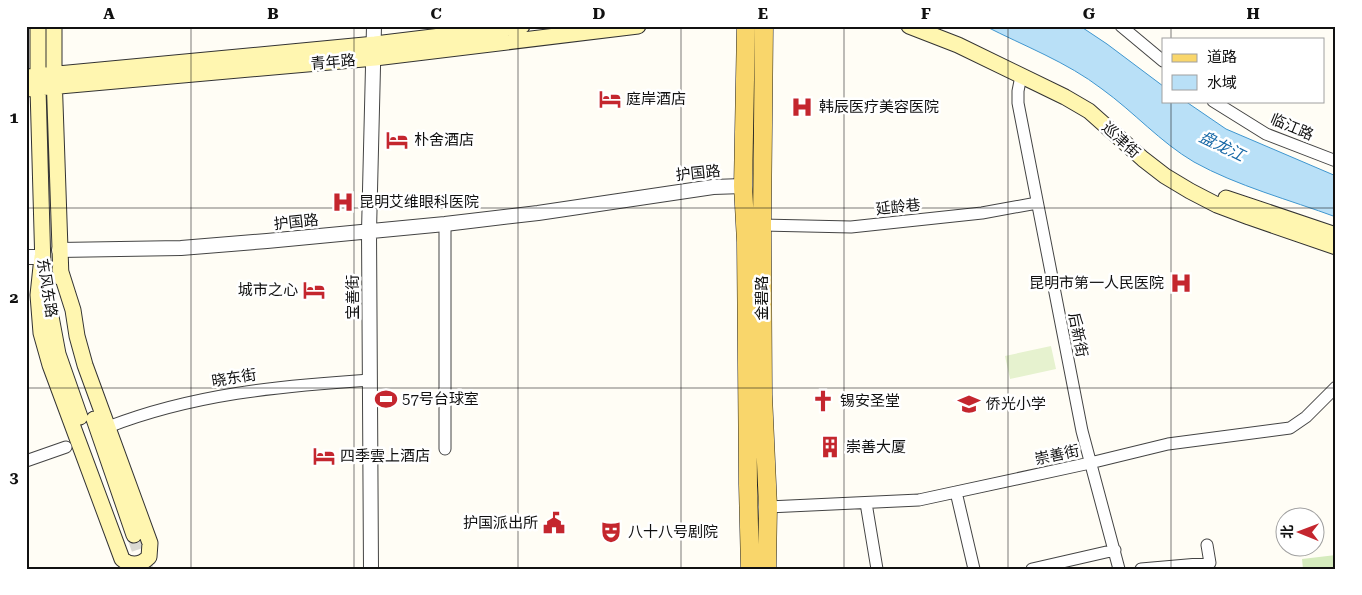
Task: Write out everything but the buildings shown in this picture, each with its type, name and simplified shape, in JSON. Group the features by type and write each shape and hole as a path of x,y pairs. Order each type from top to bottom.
{"main road":[{"name":"东风东路","path":"38,26 32,82 42,256 46,292 58,354 128,537 70,348 64,321 59,250 54,26"},
{"name":"青年路","path":"375,51 522,26"},
{"name":"青年路","path":"32,82 638,26"},
{"name":"金碧路","path":"746,26 744,186 750,569"},
{"name":"金碧路","path":"764,26 762,225 763,395 768,507 767,569"},
{"name":"巡津街","path":"909,26 950,42 1065,97 1089,111 1143,159 1166,176 1217,205 1249,218 1336,247"},
{"name":"巡津街","path":"937,26 1055,80 1084,97 1102,110 1147,151 1198,185 1227,198 1336,235"},
{"path":"42,256 38,294 41,333 50,365 122,558 130,564 139,564 149,557 150,543 85,365 60,268"}],"street":[{"name":"宝善街","path":"371,569 369,231 375,51 374,26"},
{"path":"1121,26 1162,61"},
{"name":"后新街","path":"1021,76 1018,103 1082,430 1119,569"},
{"name":"临江路","path":"1215,102 1266,134 1336,162"},
{"name":"护国路","path":"59,250 181,248 445,224 538,213 713,187 744,186"},
{"name":"延龄巷","path":"762,225 852,227 982,213 1037,203"},
{"path":"445,224 445,449"},
{"path":"26,257 42,256"},
{"name":"晓东街","path":"108,427 153,412 217,396 274,388 370,380"},
{"name":"崇善街","path":"768,507 920,500 1168,444 1290,428 1306,417 1336,387"},
{"path":"26,461 66,447"},
{"path":"956,492 974,569"},
{"path":"866,503 877,569"},
{"path":"1141,569 1210,566 1207,545"},
{"path":"1032,569 1115,550"}],"green space":[{"path":"1051,346 1056,369 1010,379 1005,356"},
{"path":"1336,555 1336,569 1303,569 1302,559 1324,558 1324,556"}],"water":[{"name":"盘龙江","path":"985,26 1080,26 1162,85 1162,102 1186,102 1226,129 1336,176 1336,217 1246,185 1194,162 1170,145 1089,79 1060,62"}],"tunnel":[{"path":"134,535 146,569"}],"place":[{"name":"庭岸酒店","path":"610,99"},
{"name":"韩辰医疗美容医院","path":"802,107"},
{"name":"朴舍酒店","path":"397,140"},
{"name":"昆明艾维眼科医院","path":"343,202"},
{"name":"昆明市第一人民医院","path":"1181,283"},
{"name":"城市之心","path":"314,290"},
{"name":"57号台球室","path":"386,399"},
{"name":"锡安圣堂","path":"823,401"},
{"name":"侨光小学","path":"969,404"},
{"name":"崇善大厦","path":"830,447"},
{"name":"四季雲上酒店","path":"324,456"},
{"name":"护国派出所","path":"554,523"},
{"name":"八十八号剧院","path":"611,532"}]}
